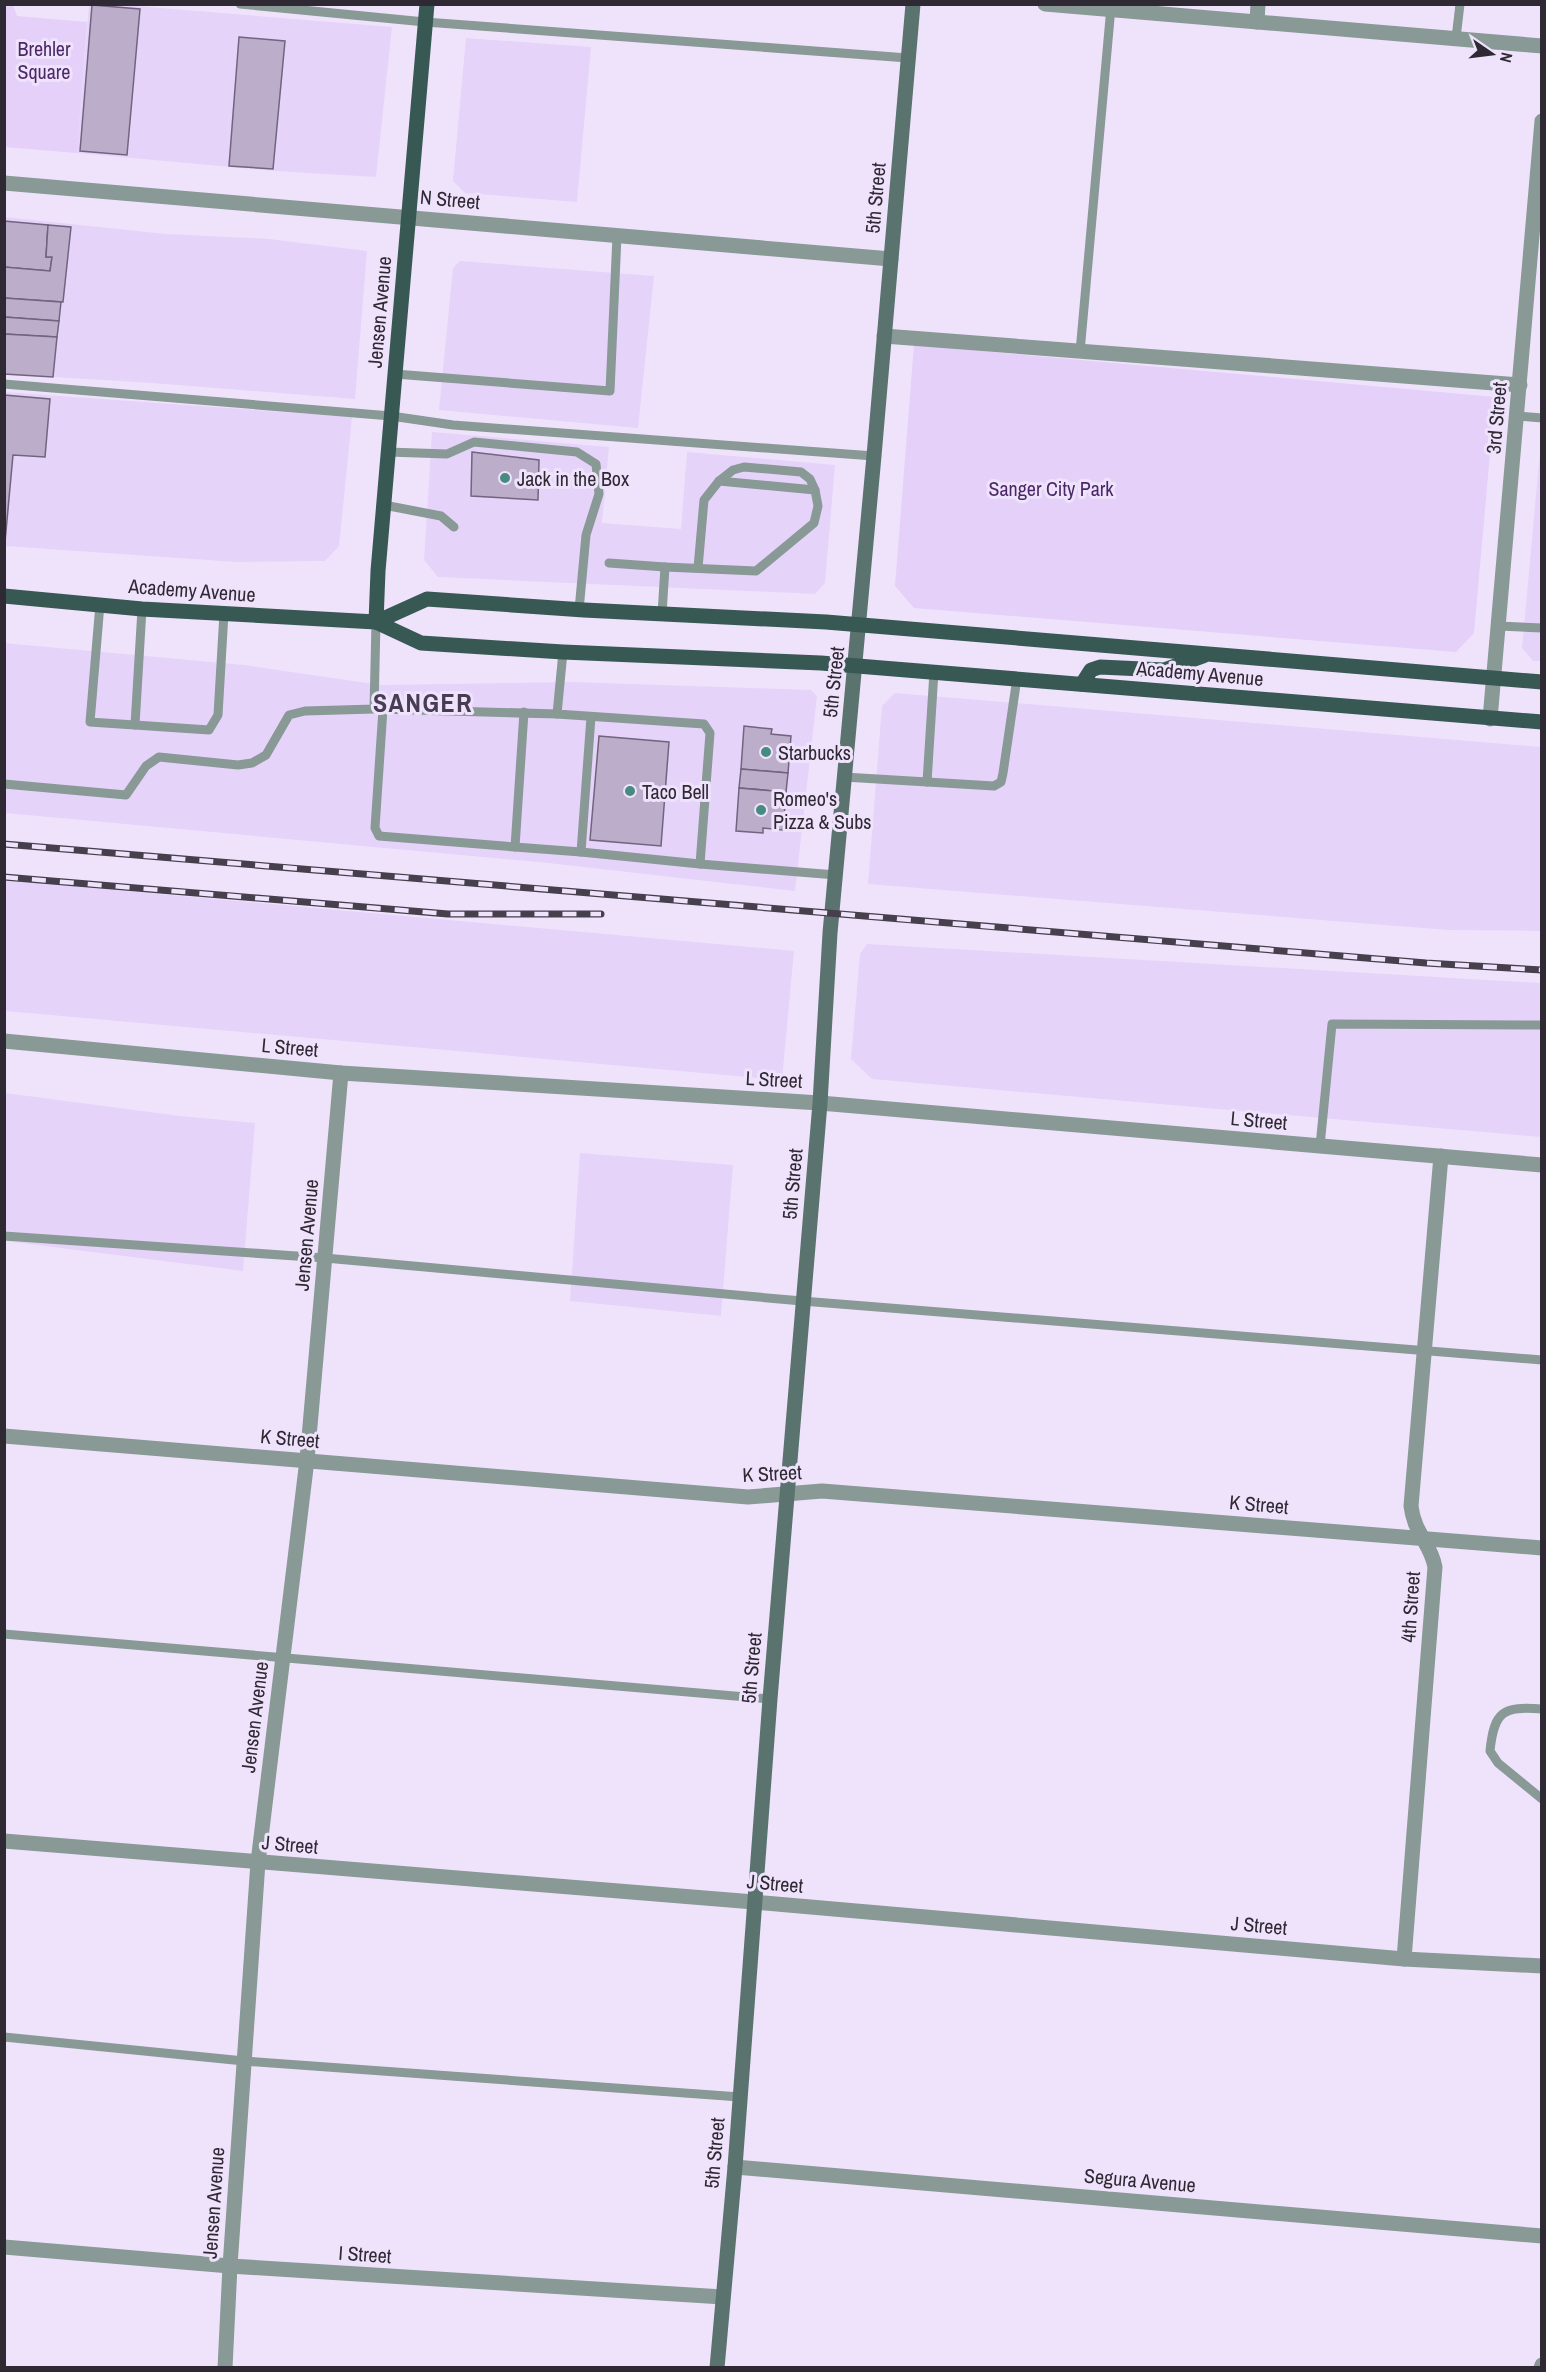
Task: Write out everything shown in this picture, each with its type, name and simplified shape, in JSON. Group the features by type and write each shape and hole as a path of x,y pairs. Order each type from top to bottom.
{"main road":[{"name":"Jensen Avenue","path":"376,622 388,452 427,4"},
{"name":"Academy Avenue","path":"4,596 142,609 376,622 421,643 855,666 1542,722"},
{"name":"Academy Avenue","path":"376,622 427,599 579,610 859,624 1542,682"},
{"path":"1082,684 1091,670 1100,667 1164,670 1209,654"}],"street":[{"name":"5th Street","path":"717,2367 735,2167 802,1301 820,1103 830,933 913,4"},
{"path":"1045,4 1542,45"},
{"path":"1257,22 1258,4"},
{"name":"3rd Street","path":"1490,719 1538,212 1542,121"},
{"name":"N Street","path":"4,183 891,259"},
{"path":"884,336 1520,386"},
{"name":"L Street","path":"4,1041 341,1073 820,1103 1542,1165"},
{"name":"Jensen Avenue","path":"225,2367 258,1862 307,1460 341,1073"},
{"name":"4th Street","path":"1404,1959 1435,1567 1433,1556 1420,1538 1412,1519 1411,1506 1441,1156"},
{"name":"K Street","path":"4,1436 748,1497 822,1491 1542,1548"},
{"name":"J Street","path":"4,1840 1404,1959 1542,1966"},
{"name":"Segura Avenue","path":"735,2167 1542,2236"},
{"name":"I Street","path":"4,2247 230,2266 723,2297"}],"lane":[{"path":"240,4 425,22 908,58"},
{"path":"1456,38 1460,4"},
{"path":"1080,352 1111,8"},
{"path":"395,374 610,391 617,236"},
{"path":"4,384 391,416 453,425 874,456"},
{"path":"1517,416 1542,418"},
{"path":"388,452 447,454 474,442 577,452 596,464 599,494 586,536 579,610"},
{"path":"609,563 665,567 756,571 814,523 818,506 810,479 801,472 744,466 733,470 719,481 704,500 698,568"},
{"path":"719,481 815,490"},
{"path":"384,505 441,516 454,527"},
{"path":"662,614 665,567"},
{"path":"99,604 90,722 209,730 218,715 224,613"},
{"path":"135,725 142,609"},
{"path":"376,622 378,709 375,828 379,836 836,875"},
{"path":"1499,626 1542,628"},
{"path":"557,714 563,652"},
{"path":"927,782 934,672"},
{"path":"844,777 994,786 1001,782 1017,678"},
{"path":"4,784 126,795 146,766 159,757 238,765 252,764 266,755 289,715 305,711 378,709 524,712 704,724 710,734 700,864"},
{"path":"515,847 524,712"},
{"path":"581,852 591,717"},
{"path":"1320,1146 1332,1024 1542,1025"},
{"path":"4,1236 325,1258 802,1301 1542,1360"},
{"path":"4,1634 770,1699"},
{"path":"1542,1709 1517,1707 1502,1713 1492,1731 1490,1751 1498,1763 1542,1799"},
{"path":"4,2037 244,2061 740,2097"}],"shaded area":[{"path":"89,5 124,5 392,27 376,177 276,171 77,153"},
{"path":"466,38 591,47 577,202 465,193 453,181"},
{"path":"4,217 166,234 269,239 367,251 355,399 5,374"},
{"path":"460,261 654,276 638,428 439,410 453,268"},
{"path":"4,392 352,417 339,546 325,561 237,562 5,546"},
{"path":"432,432 609,447 602,523 681,529 687,452 835,465 825,583 815,594 438,577 424,560"},
{"path":"1541,441 1541,661 1533,661 1522,648"},
{"path":"4,643 244,665 380,685 573,682 811,690 817,696 795,891 548,863 5,813"},
{"path":"895,693 1541,747 1541,931 1448,930 868,884 882,706"},
{"path":"4,880 794,951 782,1080 5,1011"},
{"path":"867,944 1541,983 1541,1137 872,1079 851,1059 860,954"},
{"path":"5,1093 180,1116 255,1123 243,1271 5,1241"},
{"path":"580,1153 733,1165 721,1316 570,1301"}],"green space":[{"name":"Brehler Square","path":"4,5 13,5 17,16 87,22 77,153 5,147"},
{"name":"Sanger City Park","path":"914,345 1495,397 1474,633 1456,652 914,608 895,586"}],"building":[{"path":"92,5 140,9 127,155 80,151"},
{"path":"239,37 285,41 273,169 229,166"},
{"path":"4,221 48,225 46,257 52,257 50,271 4,267"},
{"path":"48,225 71,227 63,302 4,298 4,267 50,271 52,257 46,257"},
{"path":"4,298 61,302 59,321 4,317"},
{"path":"4,317 59,321 57,337 4,334"},
{"path":"4,334 57,337 53,377 4,374"},
{"path":"4,395 50,399 45,457 13,455 5,542"},
{"name":"Jack in the Box","path":"472,452 539,460 538,500 471,496"},
{"name":"Starbucks","path":"744,726 772,729 771,734 791,736 788,773 741,769"},
{"name":"Taco Bell","path":"599,736 669,742 661,846 590,840"},
{"path":"741,769 788,773 786,792 739,788"},
{"name":"Romeo's Pizza & Subs","path":"739,788 786,792 783,830 763,828 763,833 736,831"}],"railway":[{"path":"4,844 1426,963 1542,970"},
{"path":"4,877 448,914 601,914"}],"place":[{"name":"Jack in the Box","path":"505,478"},
{"name":"Starbucks","path":"766,752"},
{"name":"Taco Bell","path":"630,791"},
{"name":"Romeo's Pizza & Subs","path":"761,810"}],"district":[{"name":"SANGER","path":"423,702"}]}
